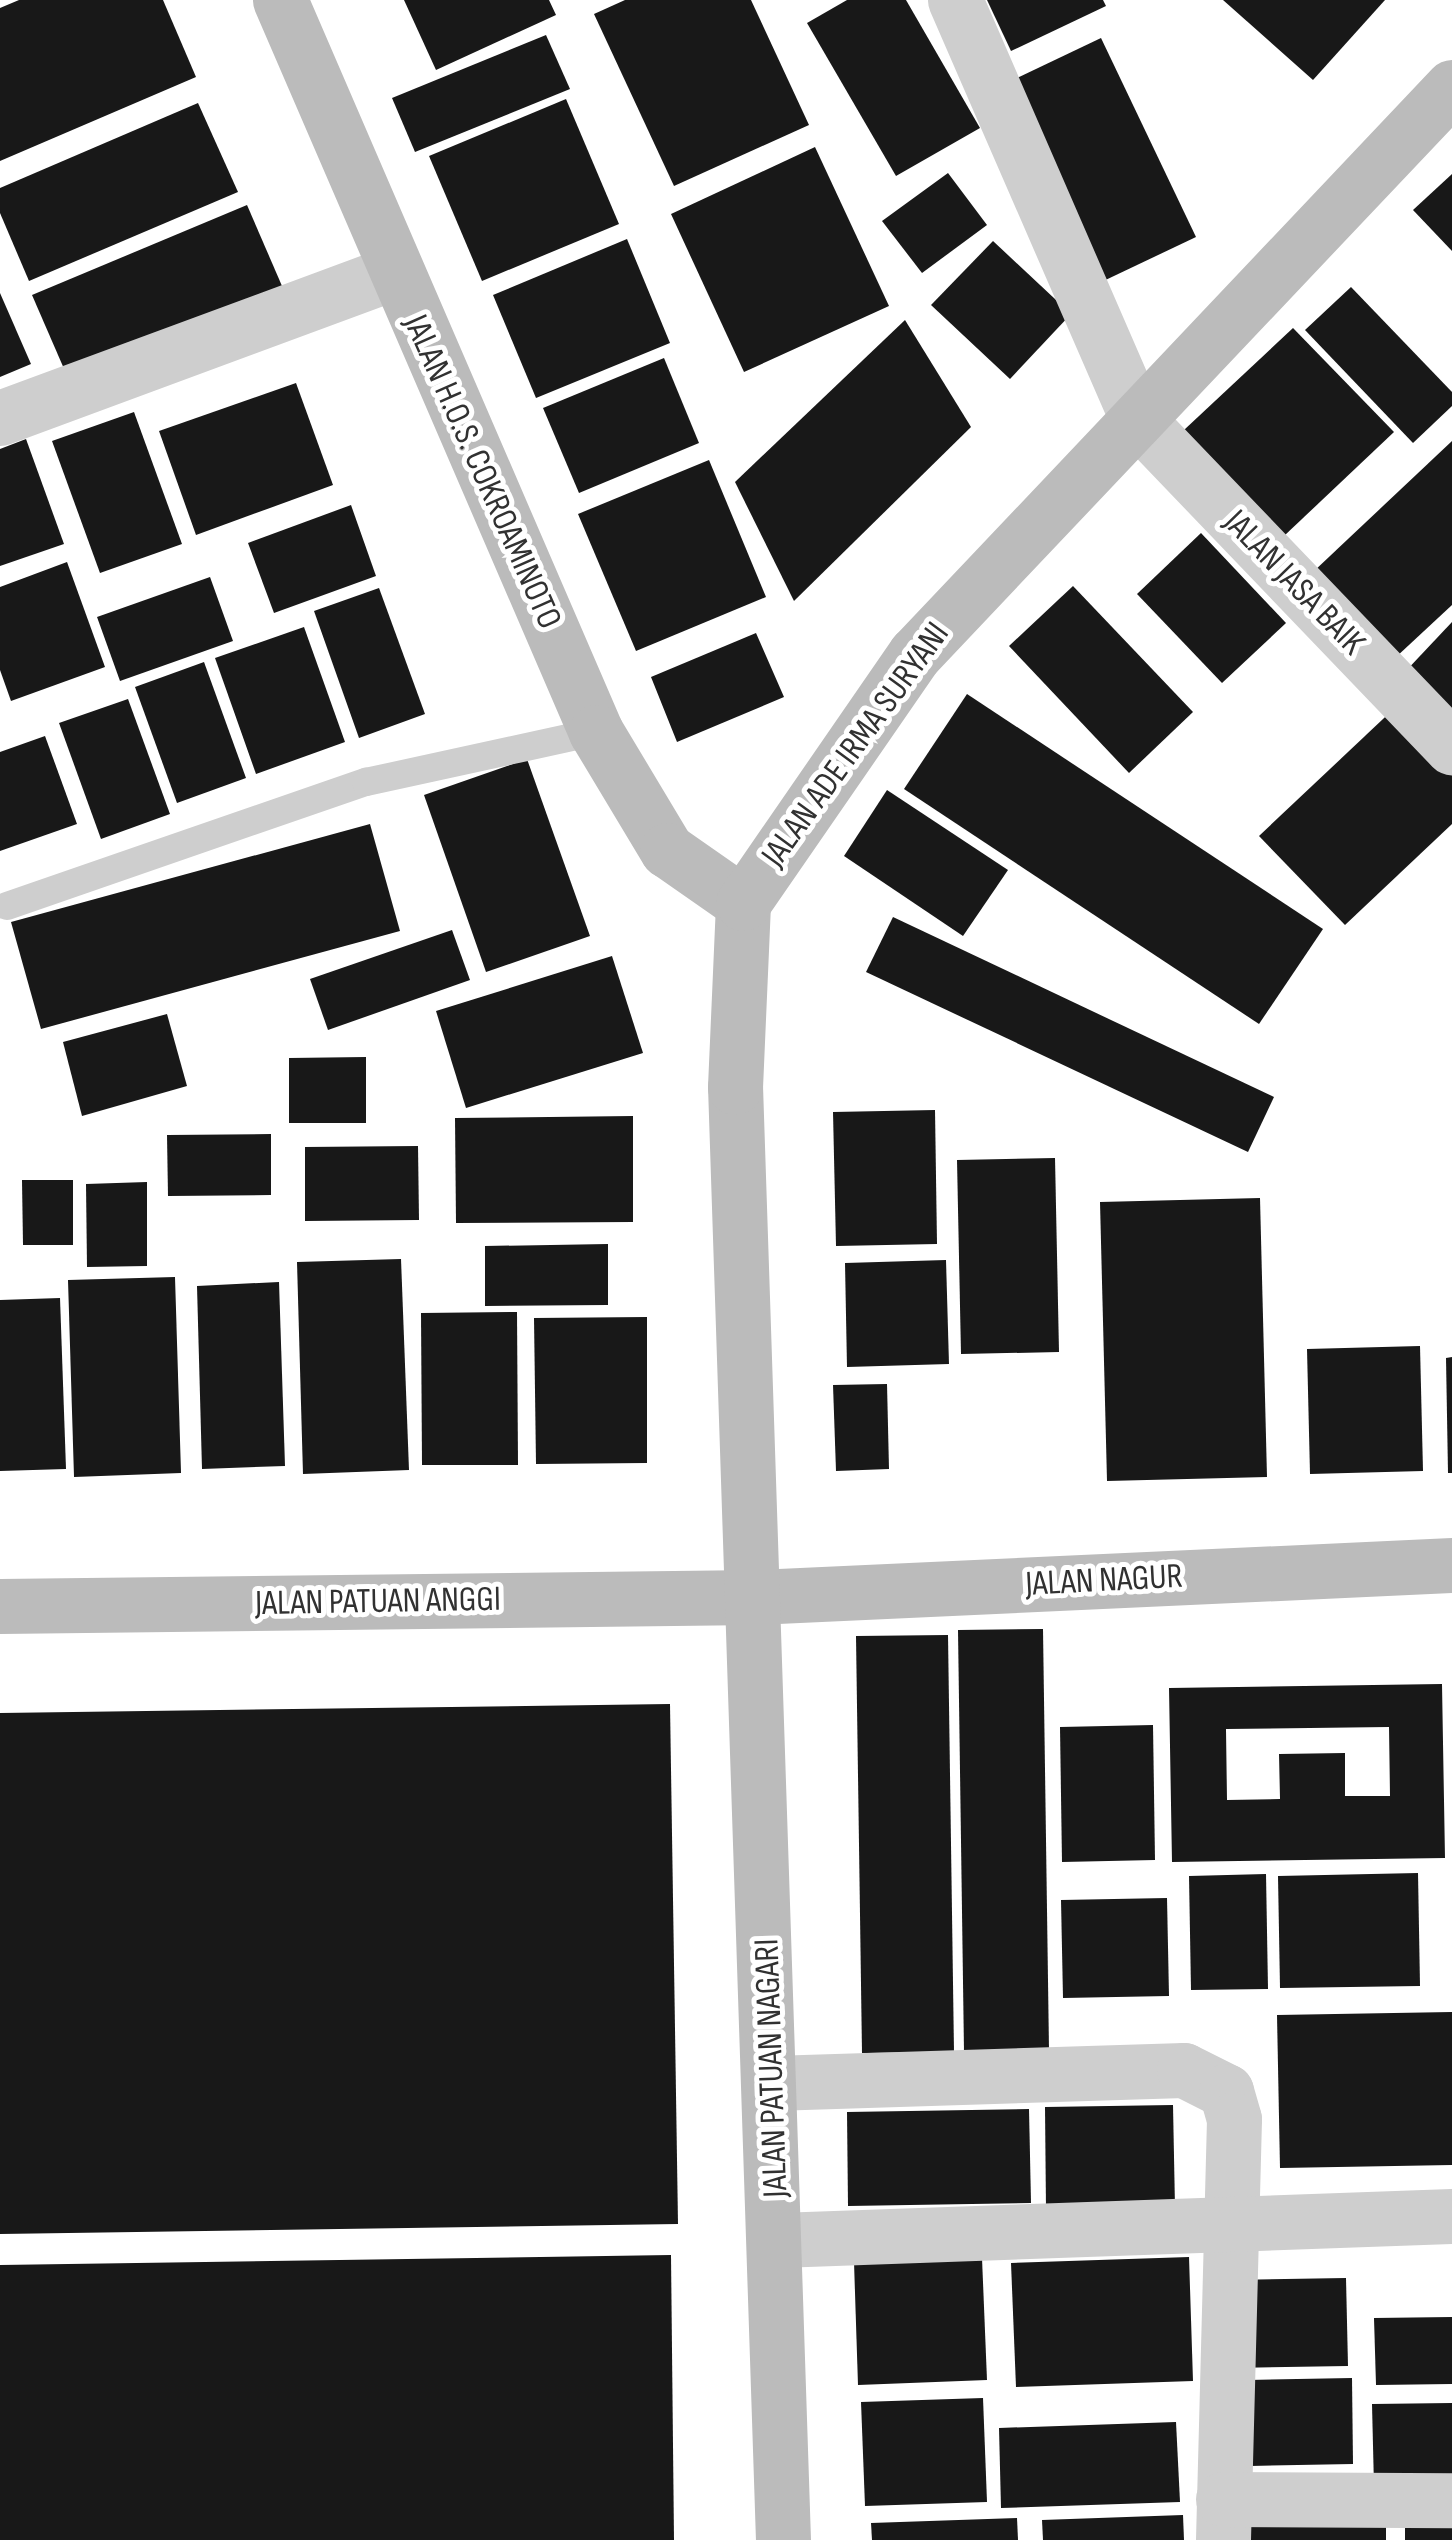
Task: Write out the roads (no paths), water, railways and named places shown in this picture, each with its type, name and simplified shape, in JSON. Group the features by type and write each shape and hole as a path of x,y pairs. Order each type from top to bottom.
{"main road":[{"name":"JALAN H.O.S. COKROAMINOTO","path":"280,0 596,732 667,850 743,904"},
{"name":"JALAN ADE IRMA SURYANI","path":"756,1596 735,1087 743,904 914,654 1452,87"},
{"name":"JALAN NAGUR","path":"756,1596 1452,1565"},
{"name":"JALAN PATUAN ANGGI","path":"0,1606 756,1596"},
{"name":"JALAN PATUAN NAGARI","path":"756,1596 778,2240 783,2540"}],"street":[{"path":"955,0 1137,419"},
{"path":"0,418 395,272"},
{"name":"JALAN JASA BAIK","path":"1137,419 1452,748"},
{"path":"772,2084 1204,2076 1226,2090 1234,2119 1226,2227 1223,2520 1452,2500"},
{"path":"778,2240 1452,2216"}],"lane":[{"path":"7,906 366,782 596,732"}]}
